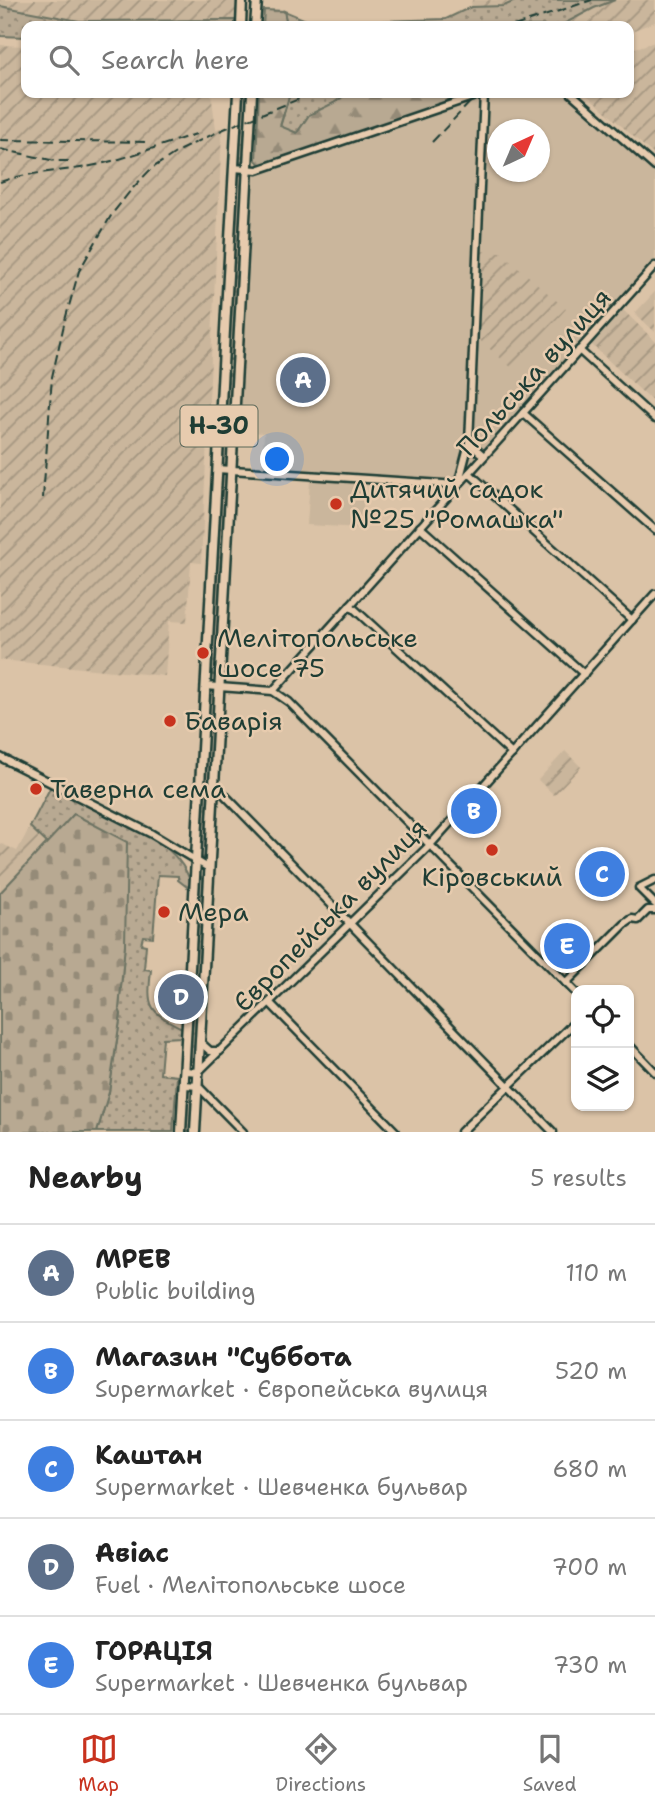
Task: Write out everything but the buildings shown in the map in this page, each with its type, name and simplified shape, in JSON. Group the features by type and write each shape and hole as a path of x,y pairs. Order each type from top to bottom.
{"main road":[{"path":"241,21 243,0"},
{"path":"256,21 257,0"},
{"name":"Н-30","path":"181,1132 238,98"},
{"name":"Н-30","path":"195,1132 252,98"}],"street":[{"path":"234,168 257,170 469,98"},
{"path":"217,469 458,485 469,443 484,98"},
{"path":"577,98 655,167"},
{"name":"Польська вулиця","path":"273,691 655,266"},
{"path":"579,350 655,419"},
{"path":"523,413 655,530"},
{"path":"469,443 484,456"},
{"path":"469,473 632,620"},
{"path":"420,527 584,674"},
{"name":"Європейська вулиця","path":"198,1072 430,845 655,594"},
{"path":"350,605 512,754"},
{"path":"205,686 273,691 289,702 571,988"},
{"path":"0,757 152,834 210,869"},
{"path":"214,784 553,1132"},
{"path":"655,880 639,888 655,904"},
{"path":"566,982 632,919 638,920 648,910 655,910"},
{"path":"270,1003 396,1132"},
{"path":"461,1132 571,1026"},
{"path":"200,1042 208,1050 220,1051"},
{"path":"632,1048 655,1072"},
{"path":"186,1071 198,1072"},
{"path":"185,1085 198,1086 243,1132"}],"shaded area":[{"path":"0,0 236,0 235,20 79,21 0,6"},
{"path":"472,0 517,0 504,6 471,7"},
{"path":"615,0 655,0 655,22 634,30 634,21 569,21"},
{"path":"655,42 655,156 591,98 634,98 634,48"},
{"path":"0,45 21,46 21,98 212,98 216,129 221,128 222,133 201,563 191,562 187,622 169,621 165,676 0,660"},
{"path":"478,98 570,98 655,172 655,261 457,483 262,469 264,433 238,431 252,175"},
{"path":"481,251 501,252 566,309 512,368 477,338"},
{"path":"655,292 655,332 635,313"},
{"path":"623,310 655,341 655,404 591,344"},
{"name":"Дитячий садок №25 \"Ромашка\"","path":"310,480 364,483 362,528 307,525"},
{"path":"565,751 581,767 554,795 538,780"},
{"path":"30,827 48,844 0,893 0,843 17,851"}],"green space":[{"path":"517,0 615,0 569,21 380,21 446,19 471,7 504,6"},
{"path":"0,6 79,21 21,21 21,37 0,36"},
{"path":"264,10 284,11 286,21 263,21"},
{"path":"284,11 308,21 286,21"},
{"path":"235,20 235,21 79,21"},
{"path":"241,98 248,98 244,161 240,163 237,160"},
{"path":"259,98 288,98 280,126 297,133 309,115 341,98 462,98 260,165 256,160"},
{"path":"289,98 341,98 309,115 297,133 280,127"},
{"path":"240,174 243,177 233,358 230,360 227,357 237,177"},
{"path":"229,374 232,377 230,422 227,424 223,422 226,376"},
{"path":"226,429 229,432 228,463 224,465 221,463 223,432"},
{"path":"224,471 227,474 216,673 213,675 210,673 221,474"},
{"path":"212,690 215,693 206,856 203,858 200,856 209,692"},
{"path":"51,786 158,841 178,860 189,877 191,884 187,887 178,880 178,876 158,875 153,937 143,936 141,944 146,945 144,969 151,970 149,992 152,1006 162,1017 182,1028 181,1037 163,1038 160,1074 177,1076 173,1132 97,1132 109,1092 121,1014 119,1009 125,944 74,814 48,844 30,827"},
{"path":"74,814 127,842 125,944 119,1009 121,1014 109,1092 97,1132 0,1132 0,893"},
{"path":"202,877 205,880 195,1066 192,1068 189,1065 199,880"},
{"path":"188,1092 194,1092 192,1132 186,1132"}],"railway":[{"path":"529,21 592,0"},
{"path":"43,498 52,377 65,320 79,271 112,214 151,169 180,150 302,98"},
{"path":"432,142 474,98"},
{"path":"0,182 32,174 100,164 196,134"},
{"path":"0,140 150,142"},
{"path":"0,149 55,161 72,161"}],"place":[{"name":"МРЕВ","path":"303,380"},
{"name":"Дитячий садок №25 \"Ромашка\"","path":"336,504"},
{"name":"Мелітопольське шосе 75","path":"203,653"},
{"name":"Баварія","path":"170,721"},
{"name":"Таверна сема","path":"36,789"},
{"name":"Магазин \"Суббота","path":"474,811"},
{"name":"Кіровський","path":"492,850"},
{"name":"Каштан","path":"602,874"},
{"name":"Мера","path":"164,912"},
{"name":"ГОРАЦІЯ","path":"567,946"},
{"name":"Авіас","path":"181,997"}]}
